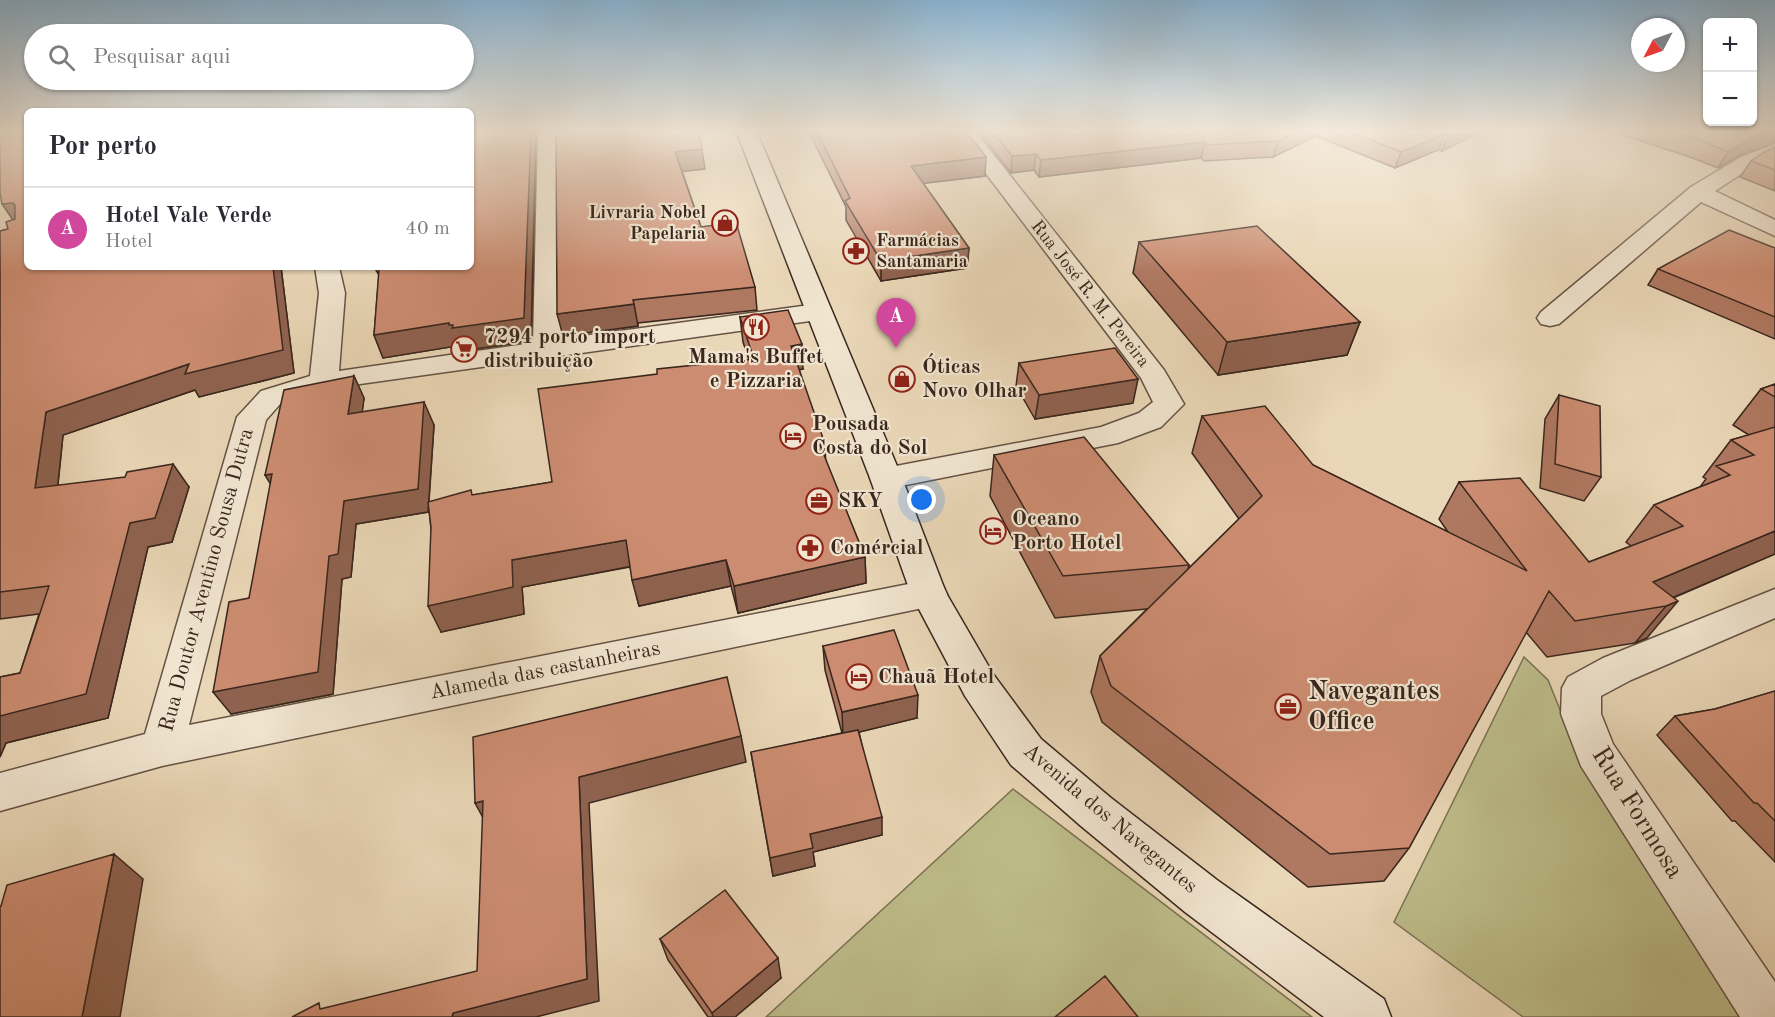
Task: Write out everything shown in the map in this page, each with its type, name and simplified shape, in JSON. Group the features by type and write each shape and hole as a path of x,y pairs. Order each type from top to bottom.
{"street":[{"path":"547,348 549,177"},
{"name":"Avenida dos Navegantes","path":"765,177 886,478 929,594 979,685 1026,752 1096,812 1201,896 1366,1017"},
{"name":"Rua José R. M. Pereira","path":"886,478 1107,436 1150,420 1169,404 1154,376 1000,177"},
{"path":"1550,318 1699,192 1721,177"},
{"path":"1699,192 1775,229"},
{"path":"324,381 332,293 328,270"},
{"name":"Rua Doutor Aventino Sousa Dutra","path":"162,748 252,417 271,397 294,388 324,381 817,312"},
{"name":"Alameda das castanheiras","path":"0,792 162,748 929,594"},
{"name":"Rua Formosa","path":"1769,1017 1596,753 1581,714 1581,688 1617,669 1775,603"}],"green space":[{"path":"1524,657 1548,680 1582,764 1752,1017 1523,1017 1394,922"},
{"path":"1013,789 1312,1017 766,1017"}],"building":[{"path":"0,177 24,177 24,270 273,270 283,350 185,374 189,364 46,412 35,488 125,477 127,472 173,464 155,518 130,523 86,694 0,716 0,677 20,673 49,586 0,592 0,231 8,229 6,222 15,219 15,205 13,203 2,204"},
{"path":"474,177 529,177 524,318 452,328 453,325 449,323 374,335 379,270 474,270"},
{"path":"556,177 684,177 701,227 736,222 755,287 633,300 634,304 557,314"},
{"path":"840,177 919,177 969,248 881,261 845,201 850,198"},
{"path":"1257,226 1360,322 1227,342 1139,242"},
{"path":"1729,230 1775,248 1775,317 1658,269"},
{"path":"788,310 802,344 791,346 825,444 820,445 865,557 734,586 726,560 632,580 626,540 512,560 513,587 428,606 431,527 428,502 471,490 472,495 552,482 538,389 657,374 657,369 754,359 740,317"},
{"path":"1115,348 1138,379 1039,395 1019,363"},
{"path":"354,376 348,414 424,402 418,489 344,501 338,554 329,556 318,672 213,692 229,602 249,598 272,474 265,475 284,390"},
{"path":"1775,384 1775,397 1761,389"},
{"path":"1559,395 1600,406 1601,477 1555,464"},
{"name":"Navegantes Office","path":"1265,406 1313,465 1527,571 1459,482 1520,478 1589,562 1683,526 1654,505 1730,475 1716,466 1754,455 1731,440 1775,427 1775,531 1653,582 1678,601 1666,606 1575,621 1549,591 1409,848 1330,854 1111,686 1100,656 1262,496 1202,416"},
{"path":"1084,437 1189,565 1063,576 994,455"},
{"path":"894,630 918,695 842,712 823,646"},
{"path":"727,677 741,736 579,777 587,979 453,1013 452,1017 292,1017 319,1003 320,1009 477,971 483,801 475,803 473,737"},
{"path":"1775,691 1775,821 1757,803 1754,803 1675,716 1715,709"},
{"path":"858,730 882,817 810,834 813,848 770,858 751,752"},
{"path":"114,854 82,1017 0,1017 0,906 7,885"},
{"path":"725,890 778,958 712,1013 660,939"},
{"path":"1105,976 1138,1017 1055,1017"}],"place":[{"name":"Livraria Nobel Papelaria","path":"725,223"},
{"name":"Farmácias Santamaria","path":"856,251"},
{"name":"Mama's Buffet e Pizzaria","path":"756,327"},
{"name":"Hotel Vale Verde","path":"896,348"},
{"name":"7294 porto import distribuição","path":"464,349"},
{"name":"Óticas Novo Olhar","path":"902,379"},
{"name":"Pousada Costa do Sol","path":"793,436"},
{"name":"SKY","path":"819,501"},
{"name":"Oceano Porto Hotel","path":"993,531"},
{"name":"Comércial","path":"810,548"},
{"name":"Chauã Hotel","path":"859,677"},
{"name":"Navegantes Office","path":"1288,707"}]}
